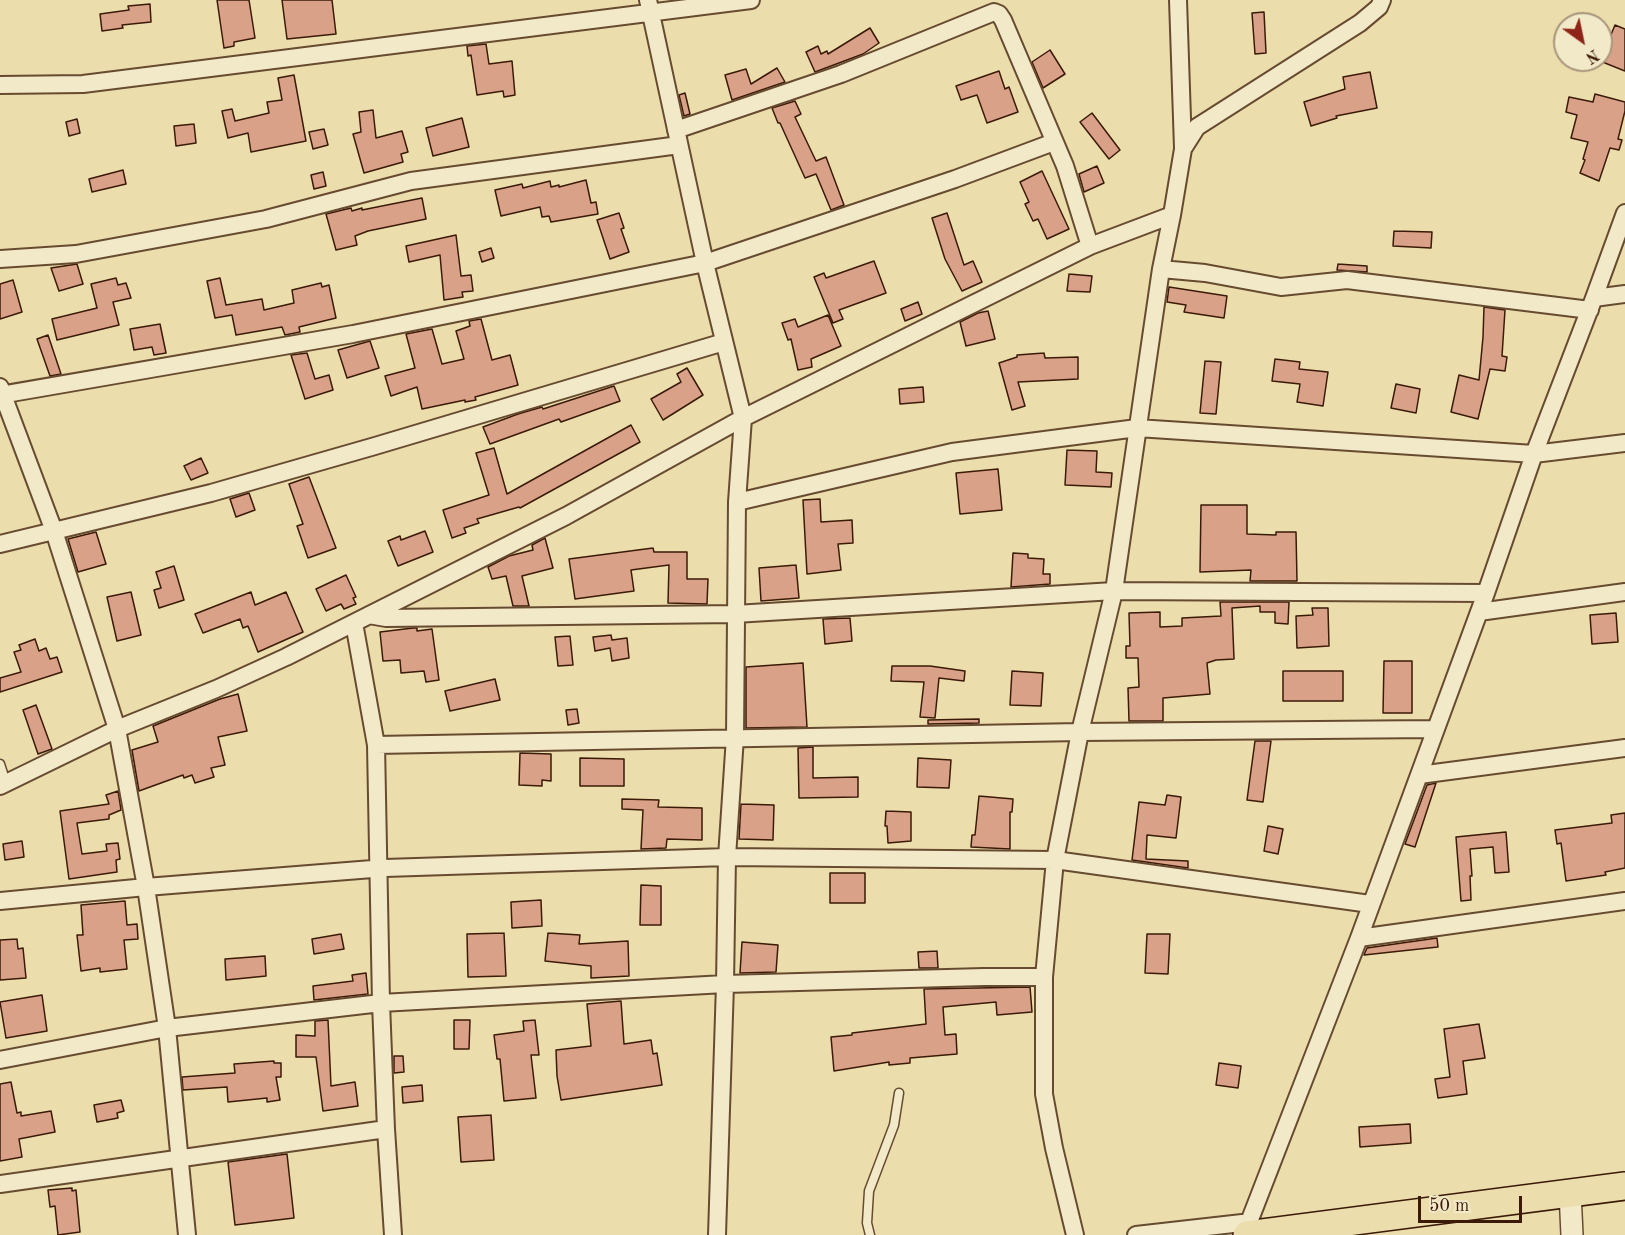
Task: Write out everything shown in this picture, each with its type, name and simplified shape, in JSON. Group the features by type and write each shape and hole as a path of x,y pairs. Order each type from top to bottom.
{"main road":[{"path":"1247,1230 1625,1186"}],"street":[{"path":"0,85 83,84 649,7 751,0"},
{"path":"1075,1235 1054,1148 1044,1094 1044,977 1054,860 1080,732 1113,591 1161,269 1184,149 1178,0"},
{"path":"1184,149 1192,133 1203,122 1360,23 1379,7 1382,0"},
{"path":"649,7 705,263 742,418 737,502 735,737 727,857 726,984 717,1235"},
{"path":"0,259 76,254 266,219 411,182 677,137 840,75 994,12 999,14 1003,20 1065,166 1090,246"},
{"path":"187,1235 167,1028 146,887 117,729 54,531 1,392 353,334 705,263 1054,142"},
{"path":"1136,1235 1247,1230 1359,938 1486,593 1534,454 1625,213"},
{"path":"3,784 117,729 216,689 362,619 566,516 742,418 1090,246 1172,215"},
{"path":"1161,269 1205,273 1281,287 1347,280 1592,304 1625,294"},
{"path":"0,544 233,487 375,447 724,342"},
{"path":"737,502 952,452 1137,428 1534,454 1625,443"},
{"path":"362,619 735,614 1113,591 1486,593"},
{"path":"1479,612 1625,592"},
{"path":"362,619 376,745 381,1003 393,1235"},
{"path":"376,745 735,737 1435,729"},
{"path":"1419,775 1625,748"},
{"path":"0,901 377,868 727,857 1054,860 1370,904"},
{"path":"1359,938 1625,901"},
{"path":"0,1060 167,1028 381,1003 726,984 984,976 1044,977"},
{"path":"0,1184 386,1129"},
{"path":"1570,1192 1572,1235"}],"lane":[{"path":"0,764 3,784"},
{"path":"870,1235 867,1223 869,1191 894,1125 899,1093"}],"building":[{"path":"217,0 249,0 255,38 234,42 234,46 224,48"},
{"path":"282,0 332,0 336,34 287,39"},
{"path":"150,4 151,22 122,25 123,28 102,31 100,14 129,10 128,6"},
{"path":"1264,12 1266,53 1255,54 1252,13"},
{"path":"1615,25 1625,29 1625,71 1613,66"},
{"path":"870,28 879,43 863,54 815,72 806,52 818,46 821,54 827,51 828,54"},
{"path":"486,44 489,64 512,61 515,95 504,97 503,91 477,95 471,55 468,56 467,46"},
{"path":"1050,50 1065,74 1043,88 1032,62"},
{"path":"777,68 785,82 732,100 725,75 746,69 751,84"},
{"path":"999,71 1005,89 1009,87 1018,112 987,123 977,95 961,100 956,86"},
{"path":"1370,72 1377,108 1336,116 1337,118 1311,126 1304,102 1345,89 1343,77"},
{"path":"294,75 306,141 251,152 248,133 228,138 222,111 232,109 235,121 269,113 267,102 282,100 278,78"},
{"path":"685,93 690,114 684,116 679,95"},
{"path":"1595,94 1625,102 1618,139 1622,140 1619,150 1610,148 1599,181 1580,173 1588,142 1571,138 1577,115 1566,112 1569,97 1593,102"},
{"path":"795,101 801,114 795,117 816,161 826,157 844,205 831,210 816,174 805,178 778,123 772,108"},
{"path":"373,110 376,138 402,131 408,152 401,154 403,162 364,173 353,134 361,132 359,112"},
{"path":"1092,113 1120,150 1109,159 1080,122"},
{"path":"462,118 469,147 433,156 426,128"},
{"path":"77,119 80,133 69,136 66,122"},
{"path":"194,124 196,143 176,146 174,126"},
{"path":"324,129 328,145 313,149 309,132"},
{"path":"1097,166 1104,183 1084,192 1079,174"},
{"path":"123,170 126,184 92,192 89,179"},
{"path":"1042,171 1069,229 1047,239 1038,219 1033,221 1025,204 1029,202 1020,182"},
{"path":"323,172 326,186 314,189 311,175"},
{"path":"586,180 591,203 596,202 598,214 551,222 549,216 542,217 540,207 501,216 495,190 522,184 523,188 550,181 551,187 559,185 559,187"},
{"path":"422,198 426,219 368,231 355,236 357,245 336,250 326,214 351,208 352,211 362,208 362,210"},
{"path":"619,213 624,228 621,229 629,252 610,259 597,220"},
{"path":"947,213 964,265 973,261 982,282 962,291 945,259 932,218"},
{"path":"1394,231 1432,232 1431,248 1393,246"},
{"path":"456,235 461,276 471,275 473,291 462,292 463,297 444,300 440,255 409,262 406,246"},
{"path":"491,248 494,258 482,262 479,252"},
{"path":"874,261 886,293 839,310 843,319 833,323 814,277 824,273 826,278"},
{"path":"77,264 83,284 59,291 51,268"},
{"path":"1338,264 1367,266 1367,272 1337,270"},
{"path":"1069,274 1092,276 1090,292 1067,291"},
{"path":"116,278 118,285 126,283 131,298 113,302 119,325 57,340 52,319 97,308 91,284"},
{"path":"220,278 226,305 262,299 264,310 294,303 292,290 321,283 322,287 329,285 336,318 299,327 300,332 285,335 282,327 236,335 232,315 215,318 207,281"},
{"path":"13,280 22,312 0,319 0,284"},
{"path":"1169,287 1227,296 1224,318 1184,312 1186,305 1167,302"},
{"path":"918,302 922,314 905,321 901,309"},
{"path":"1484,307 1505,310 1502,356 1507,357 1505,371 1490,369 1478,419 1451,412 1459,375 1479,380"},
{"path":"988,311 995,339 966,346 960,322"},
{"path":"828,315 841,346 811,359 812,367 798,370 791,339 788,340 782,323 795,319 798,327"},
{"path":"481,319 492,360 510,355 518,385 475,397 476,400 465,402 465,400 422,409 417,387 391,396 385,376 415,368 406,334 432,329 442,364 464,359 456,331 470,326 469,321"},
{"path":"160,324 166,353 154,355 152,347 134,350 130,329"},
{"path":"48,335 61,374 50,376 37,339"},
{"path":"370,341 379,368 347,378 338,350"},
{"path":"307,353 315,379 329,375 333,390 305,399 291,355"},
{"path":"1044,353 1045,358 1078,357 1078,379 1018,382 1025,406 1012,410 999,363 1017,357 1017,355"},
{"path":"1275,359 1300,362 1299,369 1328,372 1323,406 1297,402 1300,384 1272,381"},
{"path":"1205,361 1221,362 1216,414 1200,413"},
{"path":"687,368 703,395 663,420 651,399 681,382 677,374"},
{"path":"1396,384 1420,389 1416,413 1391,408"},
{"path":"614,386 620,401 561,422 559,419 490,444 483,427 518,414 542,407 543,409"},
{"path":"923,387 924,402 900,404 899,389"},
{"path":"631,425 640,442 520,508 477,519 479,523 464,528 466,533 452,538 443,510 489,495 476,453 494,448 507,494"},
{"path":"1067,450 1097,451 1096,472 1112,473 1111,487 1065,485"},
{"path":"201,458 208,473 191,480 184,466"},
{"path":"998,469 1002,510 960,514 956,473"},
{"path":"309,477 336,548 308,558 297,526 303,524 289,484"},
{"path":"249,493 255,510 236,517 230,499"},
{"path":"820,499 821,522 852,520 853,543 838,544 841,570 807,574 803,500"},
{"path":"1201,505 1247,505 1247,534 1276,535 1276,532 1296,532 1297,581 1250,581 1251,570 1200,572"},
{"path":"425,531 433,552 398,566 388,541 400,536 401,540"},
{"path":"96,532 106,564 78,572 68,539"},
{"path":"545,538 553,568 522,576 529,606 513,606 506,576 492,579 488,567 509,556 533,550 532,545"},
{"path":"653,548 654,552 687,552 687,579 708,579 707,604 668,603 669,565 631,570 634,591 575,599 569,559"},
{"path":"1013,553 1028,554 1028,558 1044,559 1043,574 1050,574 1050,584 1011,587"},
{"path":"796,565 799,598 761,601 759,568"},
{"path":"174,566 184,600 159,608 154,590 161,588 156,572"},
{"path":"346,575 356,597 353,598 356,604 344,609 341,604 326,611 316,589"},
{"path":"131,592 141,635 117,641 107,597"},
{"path":"251,592 255,605 286,592 303,632 258,652 248,626 243,628 240,619 203,633 195,614"},
{"path":"1220,602 1289,602 1288,624 1275,623 1275,612 1260,612 1260,606 1232,608 1234,659 1207,663 1210,694 1163,698 1163,721 1129,721 1128,688 1139,687 1138,658 1126,658 1126,646 1130,646 1129,613 1160,612 1160,627 1182,626 1182,618 1221,616"},
{"path":"1312,608 1328,608 1329,646 1297,648 1296,616 1313,615"},
{"path":"1616,613 1618,642 1592,644 1590,615"},
{"path":"850,618 852,641 825,644 823,619"},
{"path":"417,628 417,631 432,629 439,680 426,682 424,671 401,673 400,660 383,661 380,632"},
{"path":"611,635 612,640 627,638 629,658 612,661 610,648 595,651 593,637"},
{"path":"570,636 573,665 558,666 555,637"},
{"path":"35,639 39,651 46,648 50,659 57,657 62,672 0,692 0,678 21,672 14,652 21,650 19,645"},
{"path":"1384,661 1412,661 1412,713 1383,713"},
{"path":"803,663 807,727 746,728 746,667"},
{"path":"892,666 930,666 965,671 964,681 939,678 935,718 920,717 924,682 891,681"},
{"path":"1012,671 1043,673 1041,706 1010,705"},
{"path":"1283,671 1343,671 1343,701 1283,701"},
{"path":"495,679 500,700 450,711 445,691"},
{"path":"238,694 247,731 218,737 225,765 211,768 214,777 195,783 192,775 184,778 183,775 139,791 132,750 158,742 153,726"},
{"path":"36,705 52,749 38,754 23,710"},
{"path":"577,709 579,723 568,725 566,710"},
{"path":"979,719 979,723 928,724 928,720"},
{"path":"1255,741 1271,741 1263,802 1247,800"},
{"path":"813,747 813,778 858,777 858,797 799,798 798,748"},
{"path":"520,753 551,754 551,781 542,780 542,786 519,785"},
{"path":"580,758 624,759 624,786 580,786"},
{"path":"918,758 951,760 949,788 917,787"},
{"path":"1436,783 1415,847 1405,844 1427,785"},
{"path":"118,791 121,810 109,815 109,819 77,823 82,854 107,851 106,844 118,843 120,859 116,860 117,872 69,879 60,811 109,804 106,795"},
{"path":"1167,795 1181,797 1176,838 1147,835 1146,859 1188,861 1188,868 1132,860 1139,802 1165,805"},
{"path":"979,796 1013,799 1012,812 1010,812 1010,849 971,847 972,835 975,835"},
{"path":"622,799 659,800 658,807 702,808 702,840 667,839 666,848 641,849 643,810 622,809"},
{"path":"741,804 774,805 773,840 739,839"},
{"path":"886,811 911,812 911,841 888,843 887,826 885,826"},
{"path":"1625,813 1625,868 1605,872 1606,875 1566,881 1561,843 1557,844 1555,830 1612,823 1611,815"},
{"path":"1268,826 1283,829 1278,854 1264,851"},
{"path":"1506,832 1509,872 1495,873 1493,847 1470,849 1471,900 1461,901 1456,837"},
{"path":"22,841 24,857 5,860 3,844"},
{"path":"830,873 865,873 865,903 830,903"},
{"path":"641,885 661,886 661,925 640,925"},
{"path":"541,900 542,926 512,928 511,902"},
{"path":"125,901 127,925 137,924 138,939 124,940 127,969 100,972 100,968 81,971 77,935 83,935 81,905"},
{"path":"504,933 506,976 468,977 467,934"},
{"path":"548,933 580,935 579,944 628,941 629,976 591,978 591,966 545,961"},
{"path":"341,934 344,949 314,954 312,939"},
{"path":"1147,934 1170,934 1168,974 1145,973"},
{"path":"1437,938 1438,947 1364,955 1367,948"},
{"path":"17,939 18,949 23,948 26,978 0,980 0,940"},
{"path":"742,942 778,945 776,972 740,973"},
{"path":"937,951 938,968 919,968 918,952"},
{"path":"265,956 266,976 226,980 225,959"},
{"path":"366,973 368,994 314,1000 313,986 353,981 352,975"},
{"path":"1030,987 1032,1012 997,1015 996,1002 943,1007 945,1035 956,1034 957,1054 910,1058 910,1063 889,1065 889,1062 834,1071 831,1037 926,1024 924,989"},
{"path":"42,995 47,1031 6,1038 0,1002"},
{"path":"621,1001 624,1044 651,1040 653,1054 657,1053 662,1085 561,1100 556,1050 591,1046 587,1004"},
{"path":"328,1020 331,1086 355,1082 358,1106 323,1111 316,1057 296,1057 296,1035 315,1036 315,1021"},
{"path":"454,1020 470,1020 469,1049 454,1049"},
{"path":"535,1020 539,1055 531,1055 536,1098 504,1101 500,1059 497,1059 494,1035 524,1031 523,1021"},
{"path":"1479,1024 1485,1058 1463,1061 1467,1094 1438,1098 1435,1079 1450,1077 1444,1029"},
{"path":"394,1056 403,1056 404,1072 394,1073"},
{"path":"274,1061 274,1063 281,1063 281,1077 276,1077 280,1100 267,1102 267,1098 228,1102 227,1087 183,1090 182,1077 235,1073 234,1064"},
{"path":"1219,1063 1241,1066 1238,1088 1216,1085"},
{"path":"11,1082 17,1113 21,1112 21,1116 51,1111 55,1132 19,1139 22,1157 0,1161 0,1084"},
{"path":"422,1085 423,1101 403,1103 402,1087"},
{"path":"121,1100 124,1111 117,1113 118,1118 97,1122 94,1105"},
{"path":"491,1115 494,1160 461,1162 458,1117"},
{"path":"1410,1124 1411,1143 1360,1147 1359,1127"},
{"path":"287,1154 294,1218 235,1225 228,1162"},
{"path":"72,1188 72,1191 76,1190 80,1232 58,1235 55,1206 50,1207 48,1190"}]}
